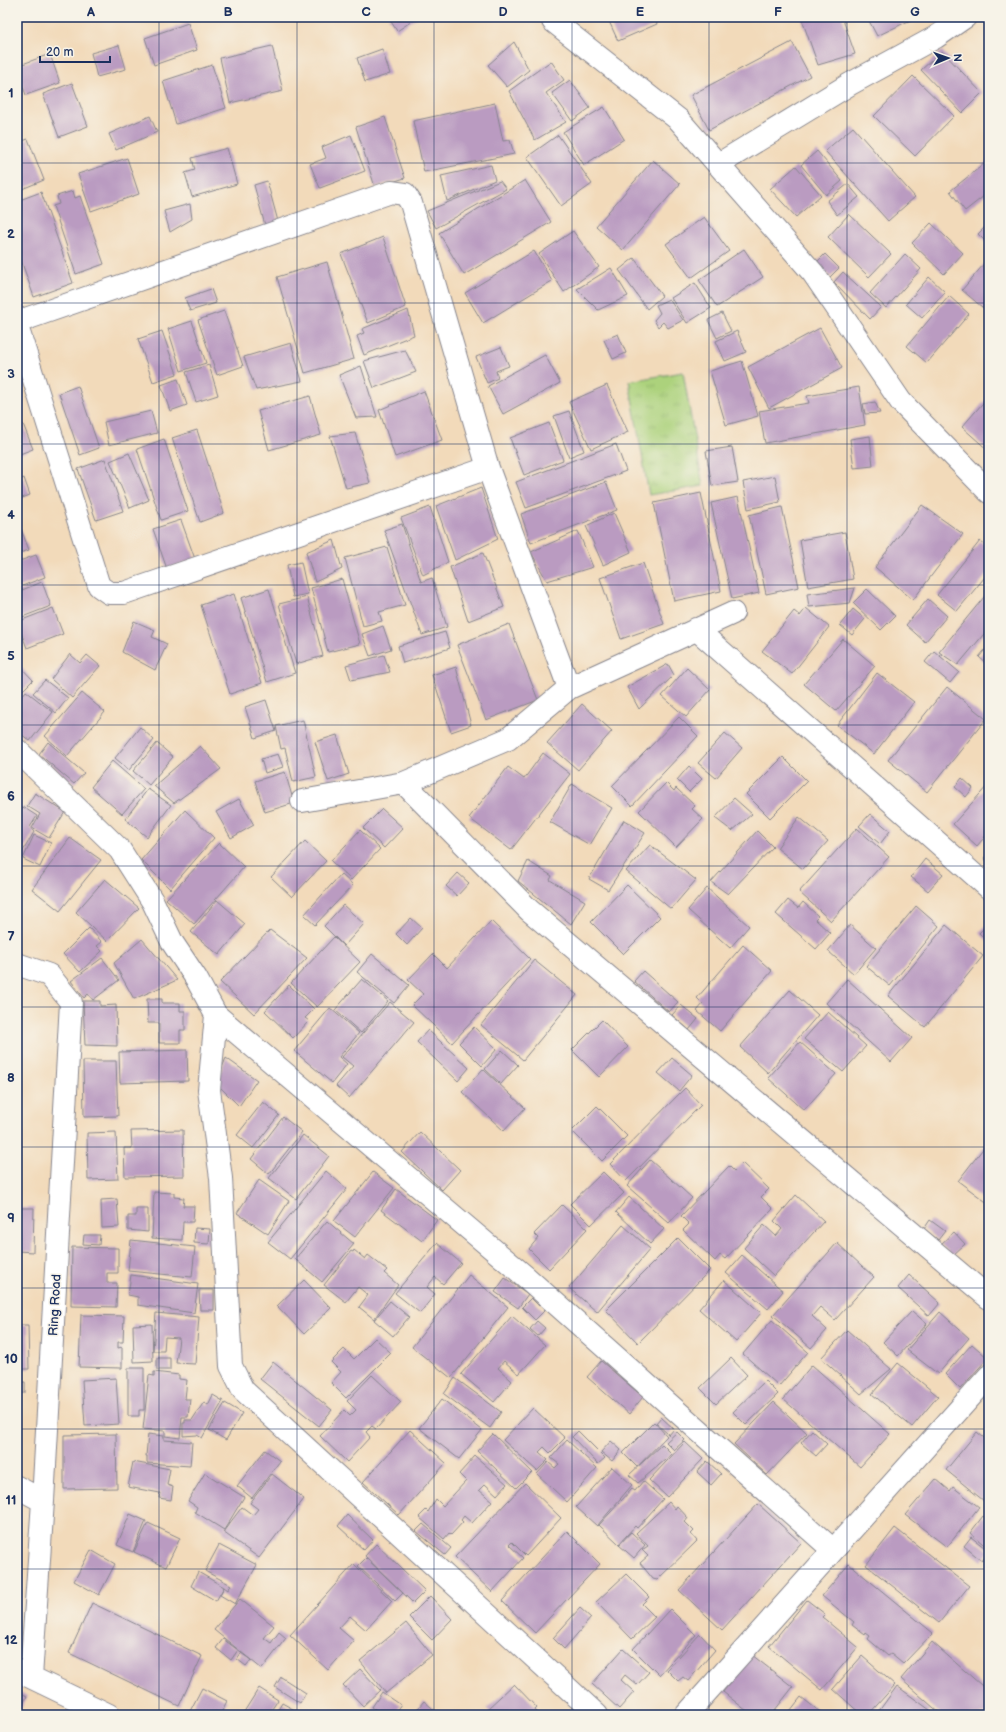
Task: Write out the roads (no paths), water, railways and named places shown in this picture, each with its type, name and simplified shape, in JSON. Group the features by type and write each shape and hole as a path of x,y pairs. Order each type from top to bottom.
{"street":[{"path":"719,164 850,84 936,37 965,17"},
{"path":"553,21 679,120 813,273 901,402 989,492"},
{"path":"17,322 391,192 405,194 411,203 488,468 569,688"},
{"path":"17,326 98,586 109,593 124,593 488,468"},
{"path":"302,801 404,783 508,739 569,688 733,613"},
{"path":"696,629 989,888"},
{"path":"17,750 120,850 153,902 172,942 196,978 216,1015 527,1278 833,1550"},
{"path":"404,783 529,910 989,1298"},
{"name":"Ring Road","path":"17,964 49,975 71,1002 43,1501 24,1673"},
{"path":"216,1015 209,1090 221,1178 231,1366 243,1390 597,1715"},
{"path":"686,1715 989,1376"},
{"path":"17,1486 43,1501"},
{"path":"24,1673 109,1715"}]}
